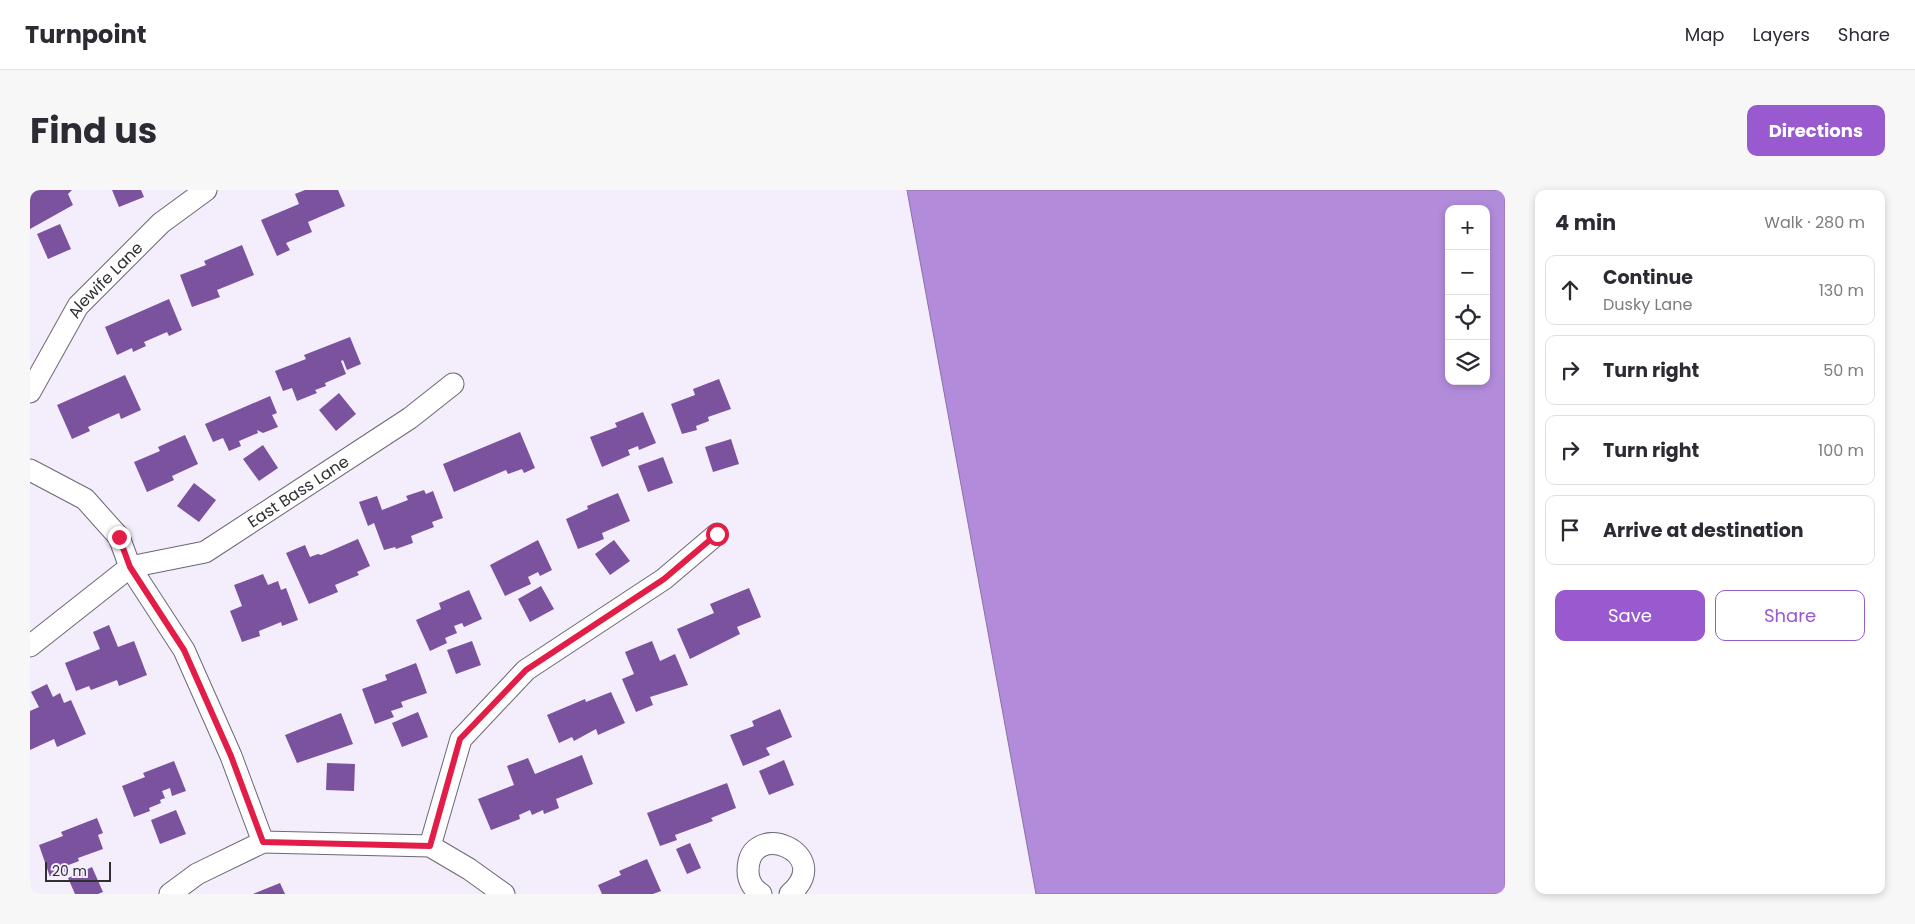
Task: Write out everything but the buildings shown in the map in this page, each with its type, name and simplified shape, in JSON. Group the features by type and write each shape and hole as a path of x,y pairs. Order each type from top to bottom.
{"street":[{"name":"Alewife Lane","path":"30,392 78,306 161,222 206,190"},
{"name":"East Bass Lane","path":"130,567 205,552 410,418 452,384"},
{"path":"30,470 85,498 119,537 130,567 184,650 231,756 263,842"},
{"path":"430,846 460,739 526,670 664,579 717,534"},
{"path":"30,646 130,567"},
{"path":"170,894 197,874 263,842 430,846 469,869 504,894"},
{"path":"758,893 748,876 751,857 766,845 775,843 785,844 793,849 803,865 801,881 790,894"}],"shaded area":[{"path":"907,190 1505,190 1505,894 1036,894"}],"route":[{"path":"119,537 130,567 184,650 231,756 263,842 430,846 460,739 526,670 664,579 717,534"}]}
